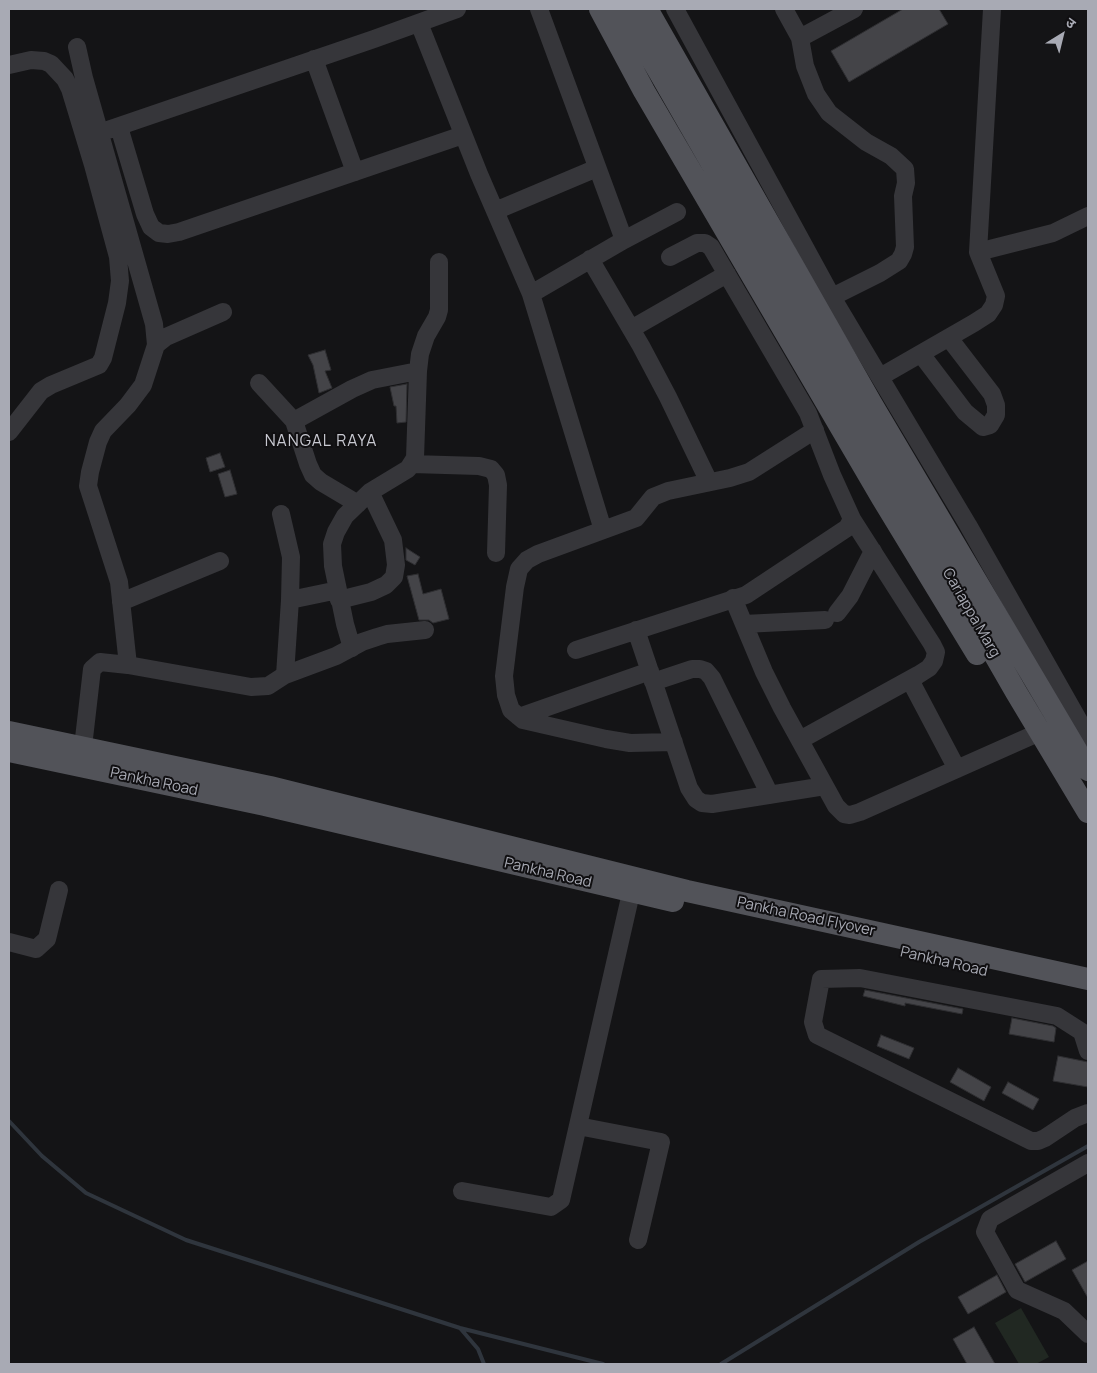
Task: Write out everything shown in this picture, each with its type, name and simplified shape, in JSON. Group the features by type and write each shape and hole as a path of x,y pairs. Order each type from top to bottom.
{"main road":[{"path":"600,9 644,90 918,559 994,682 1000,689 1016,692"},
{"path":"624,9 864,408"},
{"path":"647,9 864,408"},
{"name":"Cariappa Marg","path":"864,408 1016,692 1088,812"},
{"name":"Cariappa Marg","path":"864,408 1088,770"},
{"name":"Pankha Road","path":"9,732 80,757"},
{"name":"Pankha Road","path":"9,750 80,757 270,787 636,886 1088,995"},
{"path":"636,886 686,877 1088,968"},
{"name":"Pankha Road Flyover","path":"636,886 687,891 1088,980"}],"street":[{"path":"99,133 457,9"},
{"path":"539,9 624,240"},
{"path":"675,9 832,297 968,525 1088,737"},
{"path":"784,9 800,38 805,66 816,94 830,113 866,142 891,156 905,169 906,183 903,196 905,247 903,254 899,261 880,273 832,297"},
{"path":"800,38 854,9"},
{"path":"880,377 988,314 994,305 996,296 978,252 992,9"},
{"path":"419,23 463,135 531,294 603,530"},
{"path":"77,47 99,133 154,324 156,346 142,385 128,405 103,431 98,442 88,486 119,582 128,665"},
{"path":"9,65 31,60 44,61 51,64 65,79 70,89 118,257 120,281 117,303 103,358 98,365 42,391 9,432"},
{"path":"314,60 355,172"},
{"path":"119,126 145,214 151,227 159,233 168,234 179,232 463,135"},
{"path":"495,211 597,168"},
{"path":"531,294 624,240 678,212"},
{"path":"978,252 1053,233 1085,218"},
{"path":"670,257 697,242 705,243 711,247 808,413 832,475 852,519 936,652 934,662 929,668 800,740"},
{"path":"590,260 668,397 709,482"},
{"path":"352,648 333,566 332,544 336,532 346,516 364,498 395,479 412,464 415,458 420,354 426,336 437,318 439,310 439,262"},
{"path":"631,329 727,274"},
{"path":"156,346 166,337 223,312"},
{"path":"921,354 965,412 983,427 990,425 996,415 996,405 992,394 949,338"},
{"path":"294,421 372,380 418,372"},
{"path":"259,383 294,421 313,475 321,482 364,498 393,540 396,565 394,577 386,585 371,592 290,600"},
{"path":"674,742 630,742 606,739 523,720 511,710 506,695 504,676 515,588 520,569 527,560 538,554 636,518 653,497 668,491 730,478 749,472 815,430"},
{"path":"412,464 480,466 490,469 496,475 498,485 496,553"},
{"path":"281,514 291,557 285,674"},
{"path":"576,650 733,598 742,587 841,520 852,519"},
{"path":"744,624 831,616 850,596 873,551"},
{"path":"121,602 220,561"},
{"path":"733,598 764,672 836,806 844,814 850,815 860,812 1040,732"},
{"path":"80,757 92,669 100,662 128,665 251,687 268,686 285,674 336,656 362,642 387,634 425,630"},
{"path":"636,630 689,788 696,799 702,804 825,786"},
{"path":"519,717 652,677 700,669 706,671 712,678 770,795"},
{"path":"910,680 957,769"},
{"path":"462,1191 551,1207 560,1200 636,886"},
{"path":"9,942 36,949 47,939 59,890"},
{"path":"1088,1051 1082,1032 1057,1016 860,978 821,979 813,1022 817,1035 1031,1141 1046,1138 1075,1118 1088,1113"},
{"path":"578,1126 661,1142 638,1240"},
{"path":"1088,1163 990,1219 985,1232 1017,1290 1064,1311 1088,1334"}],"shaded area":[{"path":"1021,1308 1049,1357 1036,1364 1019,1364 995,1323"}],"building":[{"path":"903,9 939,9 948,24 849,82 831,51"},
{"path":"325,350 331,370 325,371 332,388 319,393 313,365 308,355"},
{"path":"407,384 406,422 397,423 396,406 394,406 390,387"},
{"path":"220,453 225,467 210,472 206,458"},
{"path":"230,470 237,494 225,497 218,474"},
{"path":"406,548 420,557 415,565 406,560"},
{"path":"418,574 423,594 441,589 449,619 433,623 429,620 419,620 407,576"},
{"path":"865,990 963,1009 962,1014 905,1003 905,1006 863,996"},
{"path":"1012,1018 1053,1026 1056,1028 1054,1042 1009,1034"},
{"path":"881,1035 914,1048 909,1059 877,1046"},
{"path":"1058,1056 1088,1062 1088,1087 1053,1081"},
{"path":"958,1068 991,1087 984,1101 950,1082"},
{"path":"1008,1082 1039,1099 1033,1110 1002,1093"},
{"path":"1056,1241 1066,1259 1025,1282 1015,1264"},
{"path":"1088,1261 1088,1298 1072,1270"},
{"path":"997,1275 1006,1292 968,1314 958,1297"},
{"path":"974,1327 995,1364 967,1364 953,1339"}],"waterway":[{"path":"9,1121 42,1156 86,1193 186,1240 460,1328 603,1364"},
{"path":"721,1364 919,1242 1088,1146"},
{"path":"460,1328 478,1349 484,1364"}],"district":[{"name":"NANGAL RAYA","path":"321,442"}]}
